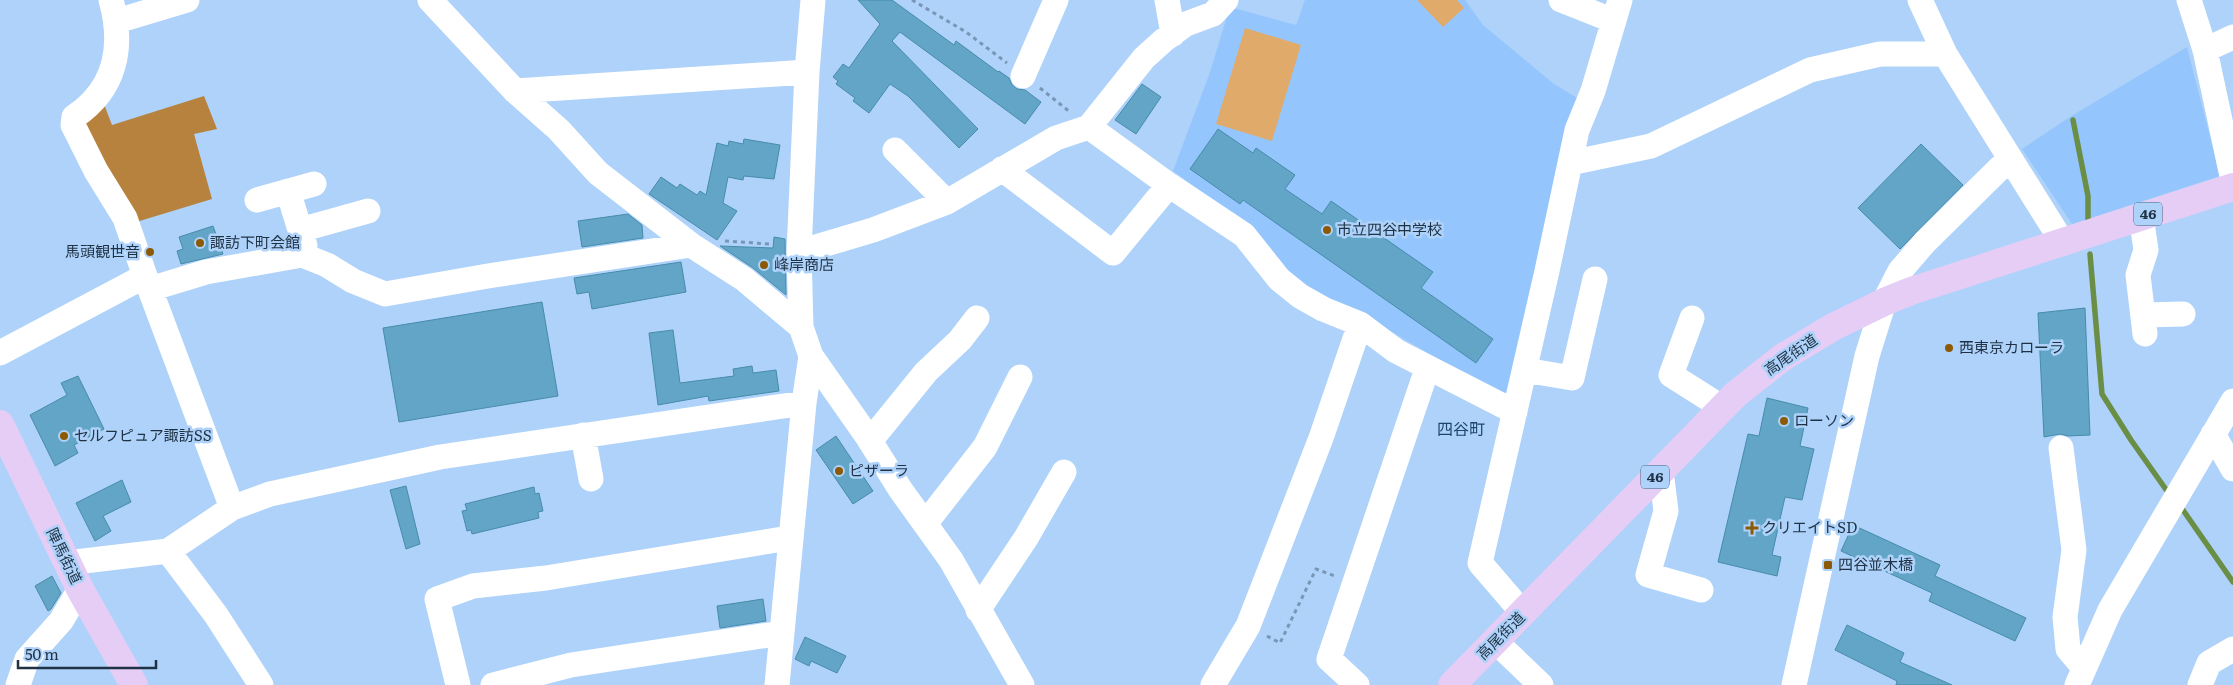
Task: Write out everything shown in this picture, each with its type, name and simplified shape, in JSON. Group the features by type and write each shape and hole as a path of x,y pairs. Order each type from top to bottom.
{"main road":[{"name":"高尾街道","path":"1452,685 1736,394 1783,357 1833,327 1911,291 2233,187"},
{"name":"陣馬街道","path":"0,424 80,588 134,685"}],"street":[{"path":"187,0 114,11 117,41 113,68 100,94 88,108 74,117 73,125 96,171 125,218 232,508"},
{"path":"430,0 515,91 559,130 598,173 691,245 744,279 801,327"},
{"path":"813,0 807,72 799,252 801,327 811,356 870,441 900,489 951,560 1022,685"},
{"path":"1023,76 1056,0"},
{"path":"1167,0 1173,34"},
{"path":"799,252 873,230 947,202 1056,138 1089,127 1144,58 1186,24 1213,14 1226,0"},
{"path":"1523,613 1480,563 1577,130 1593,91 1617,11 1561,0"},
{"path":"1920,0 1945,54 2063,243"},
{"path":"2190,0 2205,50 2233,181"},
{"path":"2205,50 2233,37"},
{"path":"1570,164 1651,146 1810,70 1880,54 1945,54"},
{"path":"515,91 807,72"},
{"path":"1089,127 1168,185 1244,235 1279,279 1300,296 1323,309 1360,324 1396,351 1515,412"},
{"path":"895,150 947,202"},
{"path":"1794,685 1867,356 1884,302 1900,271 1925,242 2010,158"},
{"path":"1002,169 1113,253 1168,185"},
{"path":"257,200 314,184"},
{"path":"288,191 308,257"},
{"path":"300,230 368,211"},
{"path":"2141,216 2146,250 2138,275 2144,325 2183,314"},
{"path":"0,353 148,282 302,255 328,265 353,282 385,294 691,245"},
{"path":"1524,370 1572,378 1595,279"},
{"path":"870,441 926,372 960,340 977,318"},
{"path":"1692,318 1671,375 1723,408"},
{"path":"1213,685 1248,626 1322,438 1360,324"},
{"path":"777,685 804,402 811,356"},
{"path":"1357,685 1329,659 1427,368"},
{"path":"925,524 985,446 1020,377"},
{"path":"2080,677 2110,610 2233,401"},
{"path":"68,563 168,552 232,508 270,494 440,457 804,402"},
{"path":"2212,434 2233,469"},
{"path":"583,435 591,479"},
{"path":"2061,448 2074,550 2065,618 2068,649 2080,677"},
{"path":"1661,471 1666,511 1648,575 1701,590"},
{"path":"978,610 1026,538 1064,472"},
{"path":"458,685 437,598 473,586 546,578 790,538"},
{"path":"168,552 216,615 261,685"},
{"path":"18,685 27,659 61,621 80,588"},
{"path":"493,685 572,665 782,633"},
{"path":"1496,641 1541,685"},
{"path":"2222,685 2205,674 2233,649"}],"path":[{"path":"912,0 966,32 1089,127"},
{"path":"1248,626 1280,643 1316,569 1355,583"}],"shaded area":[{"path":"1305,0 1465,0 1483,25 1554,84 1579,99 1510,390 1500,395 1356,311 1322,296 1293,276 1255,230 1173,171 1209,75 1230,7 1296,25"},
{"path":"1417,0 1457,0 1464,8 1443,27"},
{"path":"1245,28 1301,45 1272,141 1216,124"},
{"path":"2187,47 2220,176 2072,224 2022,149 2073,115"},
{"path":"204,96 217,129 194,134 212,199 133,223 80,119 102,99 112,125"}],"building":[{"path":"858,0 892,0 954,45 956,41 1009,78 1012,85 1017,89 1025,90 1041,102 1025,124 900,32 892,41 978,129 959,148 908,96 890,84 869,113 853,101 855,98 836,84 838,81 833,77 843,64 849,68 880,24"},
{"path":"1142,84 1161,97 1136,134 1115,120"},
{"path":"1218,129 1253,153 1256,148 1295,175 1285,189 1322,214 1331,201 1433,272 1421,288 1493,339 1476,363 1243,200 1240,204 1190,169"},
{"path":"744,139 780,145 774,179 744,176 743,180 728,177 723,203 737,211 717,240 649,194 661,177 677,188 680,184 697,195 700,191 706,195 717,143 728,146 729,141 743,144"},
{"path":"1921,144 1963,185 1900,249 1858,208"},
{"path":"628,214 642,225 643,238 582,247 578,221"},
{"name":"諏訪下町会館","path":"213,226 223,254 181,264 177,251 183,249 179,237"},
{"path":"774,237 785,239 786,295 753,268 720,246 773,248"},
{"path":"681,262 686,292 592,309 589,292 577,294 574,278"},
{"path":"542,302 558,396 399,422 383,328"},
{"path":"2085,308 2090,435 2068,436 2060,434 2044,437 2038,313"},
{"path":"673,330 680,383 734,376 733,369 752,366 753,373 776,370 779,391 709,401 708,396 658,405 649,333"},
{"path":"78,376 104,429 74,445 78,453 55,466 30,415 67,395 61,383"},
{"name":"クリエイトSD","path":"1767,398 1808,408 1800,446 1814,449 1802,500 1785,497 1772,555 1781,557 1777,576 1718,562 1748,434 1759,436"},
{"path":"836,436 873,491 853,504 816,450"},
{"path":"122,480 131,502 103,516 111,531 95,541 76,503"},
{"path":"406,486 420,544 406,549 390,490"},
{"path":"534,487 535,494 539,493 543,511 538,512 539,518 472,534 471,530 467,531 462,511 467,510 465,504"},
{"path":"1853,525 1940,565 1935,576 2026,618 2015,641 1929,601 1932,593 1841,551"},
{"path":"52,576 61,593 48,611 35,586"},
{"path":"763,599 766,621 720,628 717,606"},
{"path":"1847,625 1904,653 1900,662 1952,685 1896,685 1897,681 1835,650"},
{"path":"805,637 846,656 837,673 811,661 809,666 795,659"}],"waterway":[{"path":"2073,120 2088,196 2088,223"},
{"path":"2090,254 2102,394 2131,440 2167,491"},
{"path":"2183,510 2233,582"}],"place":[{"name":"市立四谷中学校","path":"1327,230"},
{"name":"諏訪下町会館","path":"200,243"},
{"name":"馬頭観世音","path":"150,252"},
{"name":"峰岸商店","path":"764,265"},
{"name":"西東京カローラ","path":"1949,348"},
{"name":"ローソン","path":"1784,421"},
{"name":"セルフピュア諏訪SS","path":"64,436"},
{"name":"ピザーラ","path":"839,471"},
{"name":"クリエイトSD","path":"1752,528"},
{"name":"四谷並木橋","path":"1828,565"}],"district":[{"name":"四谷町","path":"1461,429"}]}
